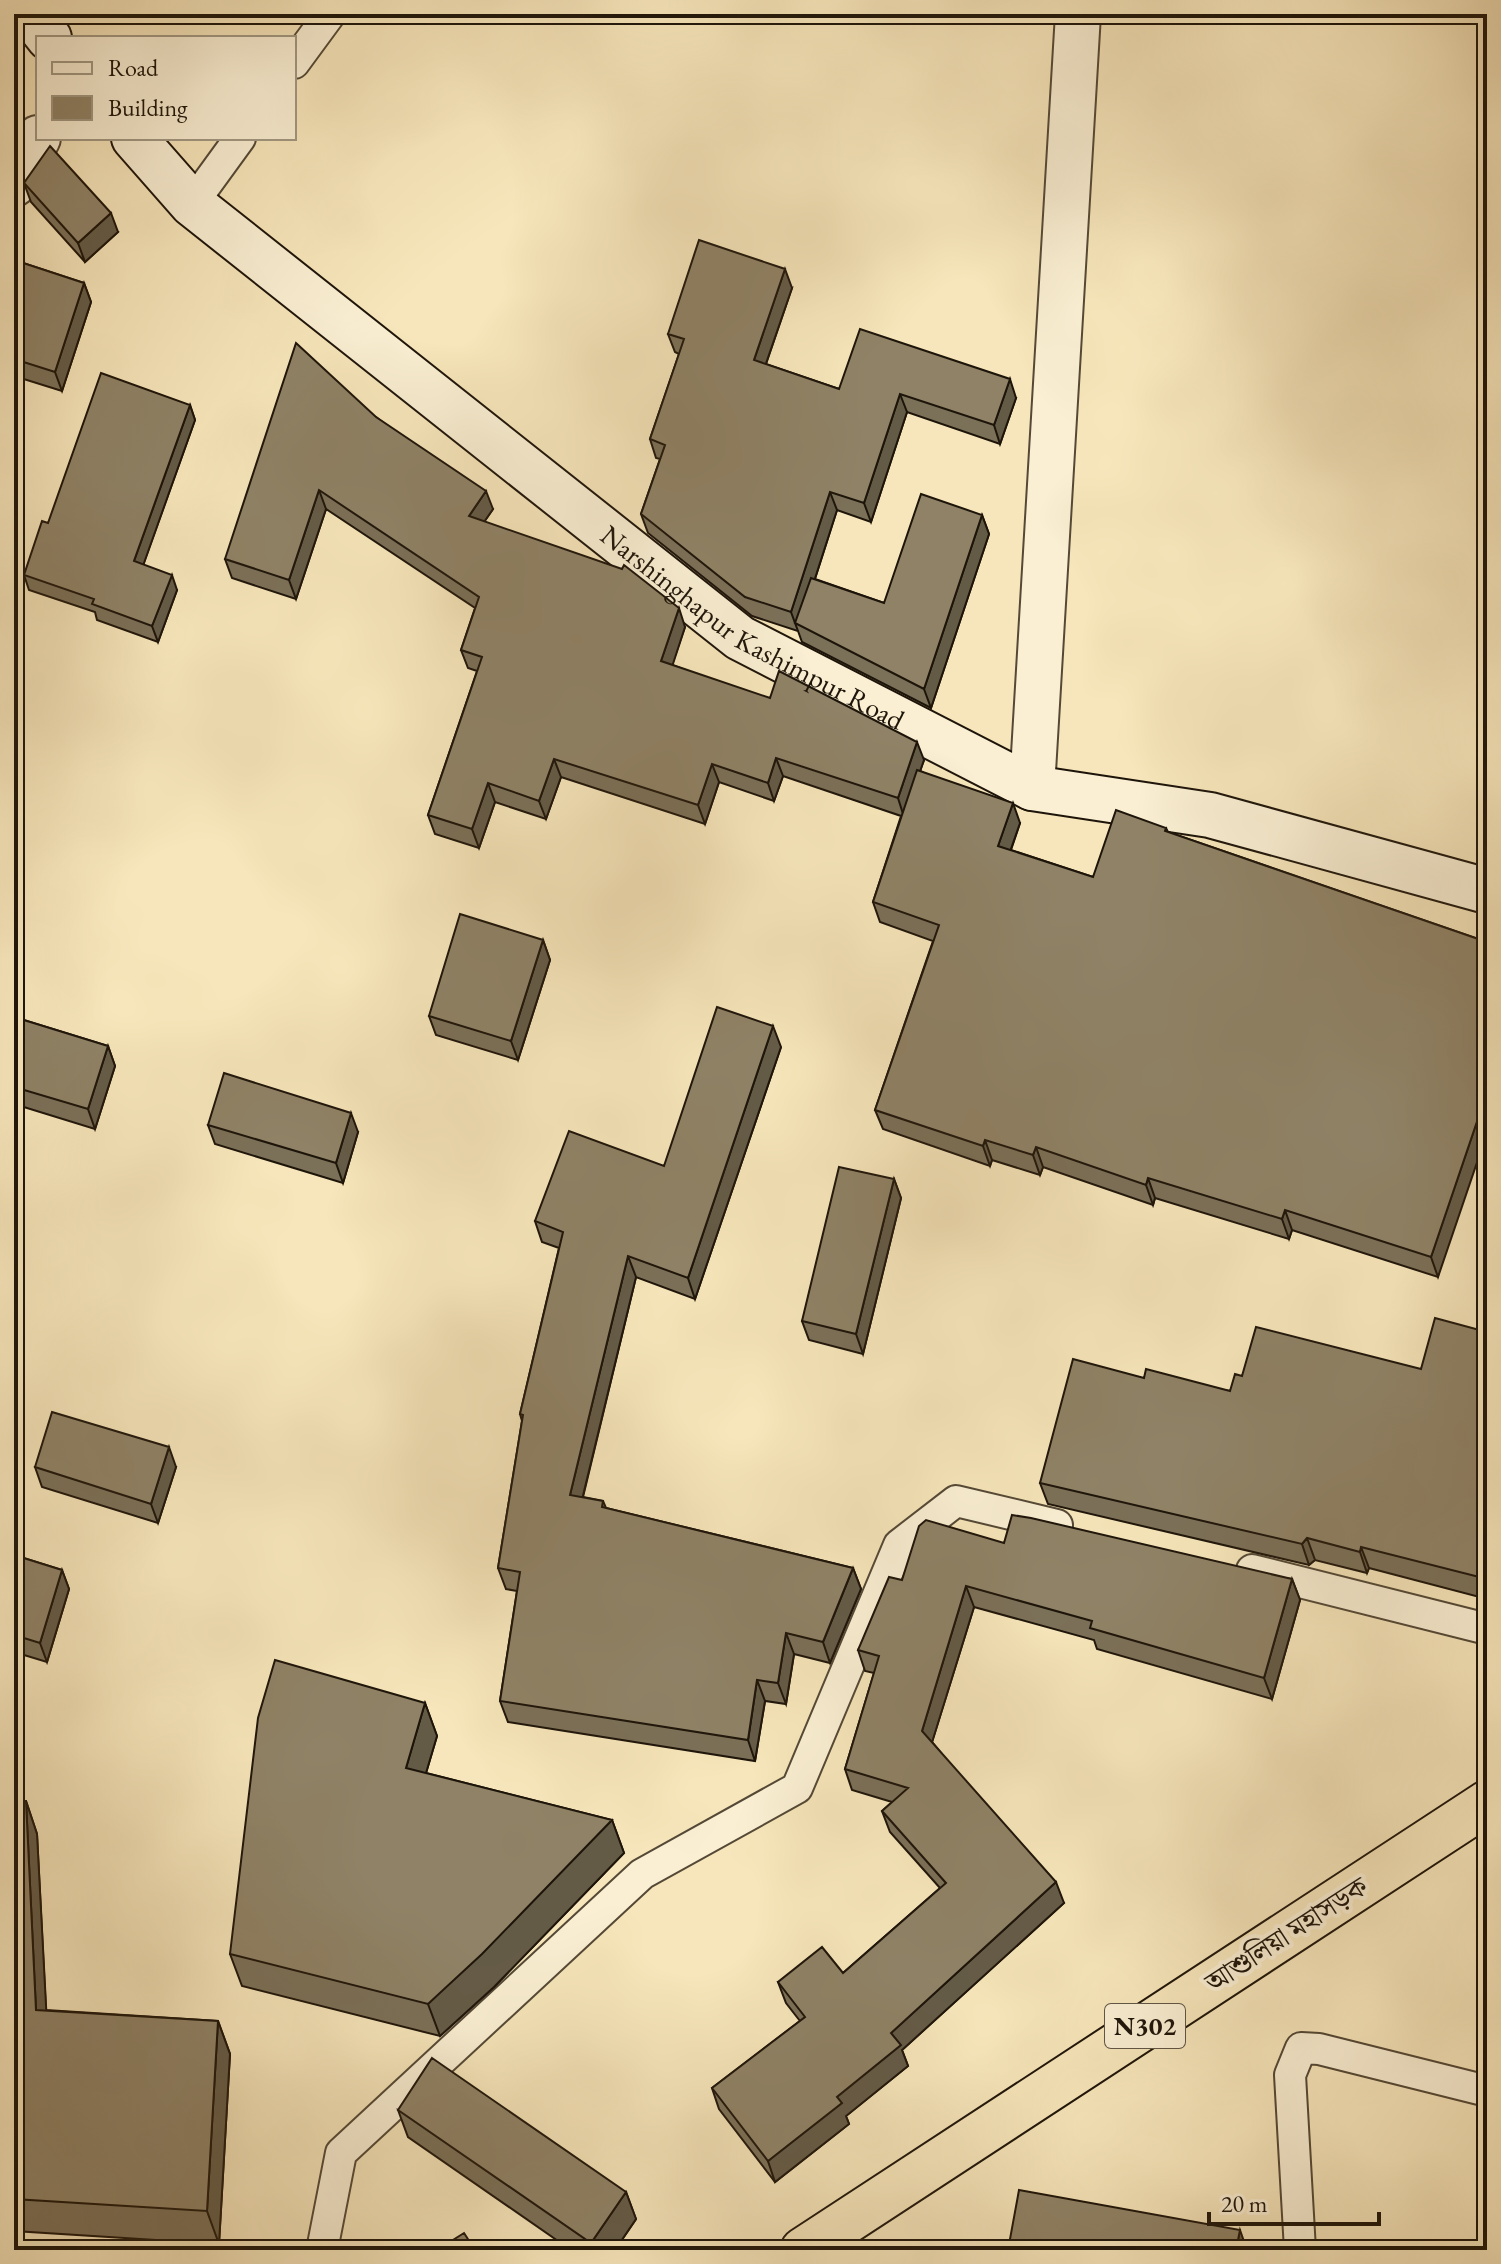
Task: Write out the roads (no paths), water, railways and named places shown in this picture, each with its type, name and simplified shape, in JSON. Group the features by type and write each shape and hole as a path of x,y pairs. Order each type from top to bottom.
{"highway":[{"name":"আশুলিয়া মহাসড়ক","path":"803,2250 1487,1803"}],"street":[{"path":"30,14 47,36"},
{"path":"1032,788 1078,14"},
{"path":"14,184 37,140"},
{"name":"Narshinghapur Kashimpur Road","path":"136,140 192,204 740,638 1032,788 1210,815 1487,891"}],"lane":[{"path":"296,60 330,14"},
{"path":"192,204 239,140"},
{"path":"322,2250 341,2153 642,1874 797,1788 899,1545 956,1501 1078,1530"},
{"path":"1230,1565 1397,1604 1487,1629"},
{"path":"1300,2250 1290,2075 1301,2048 1319,2049 1487,2091"}]}
